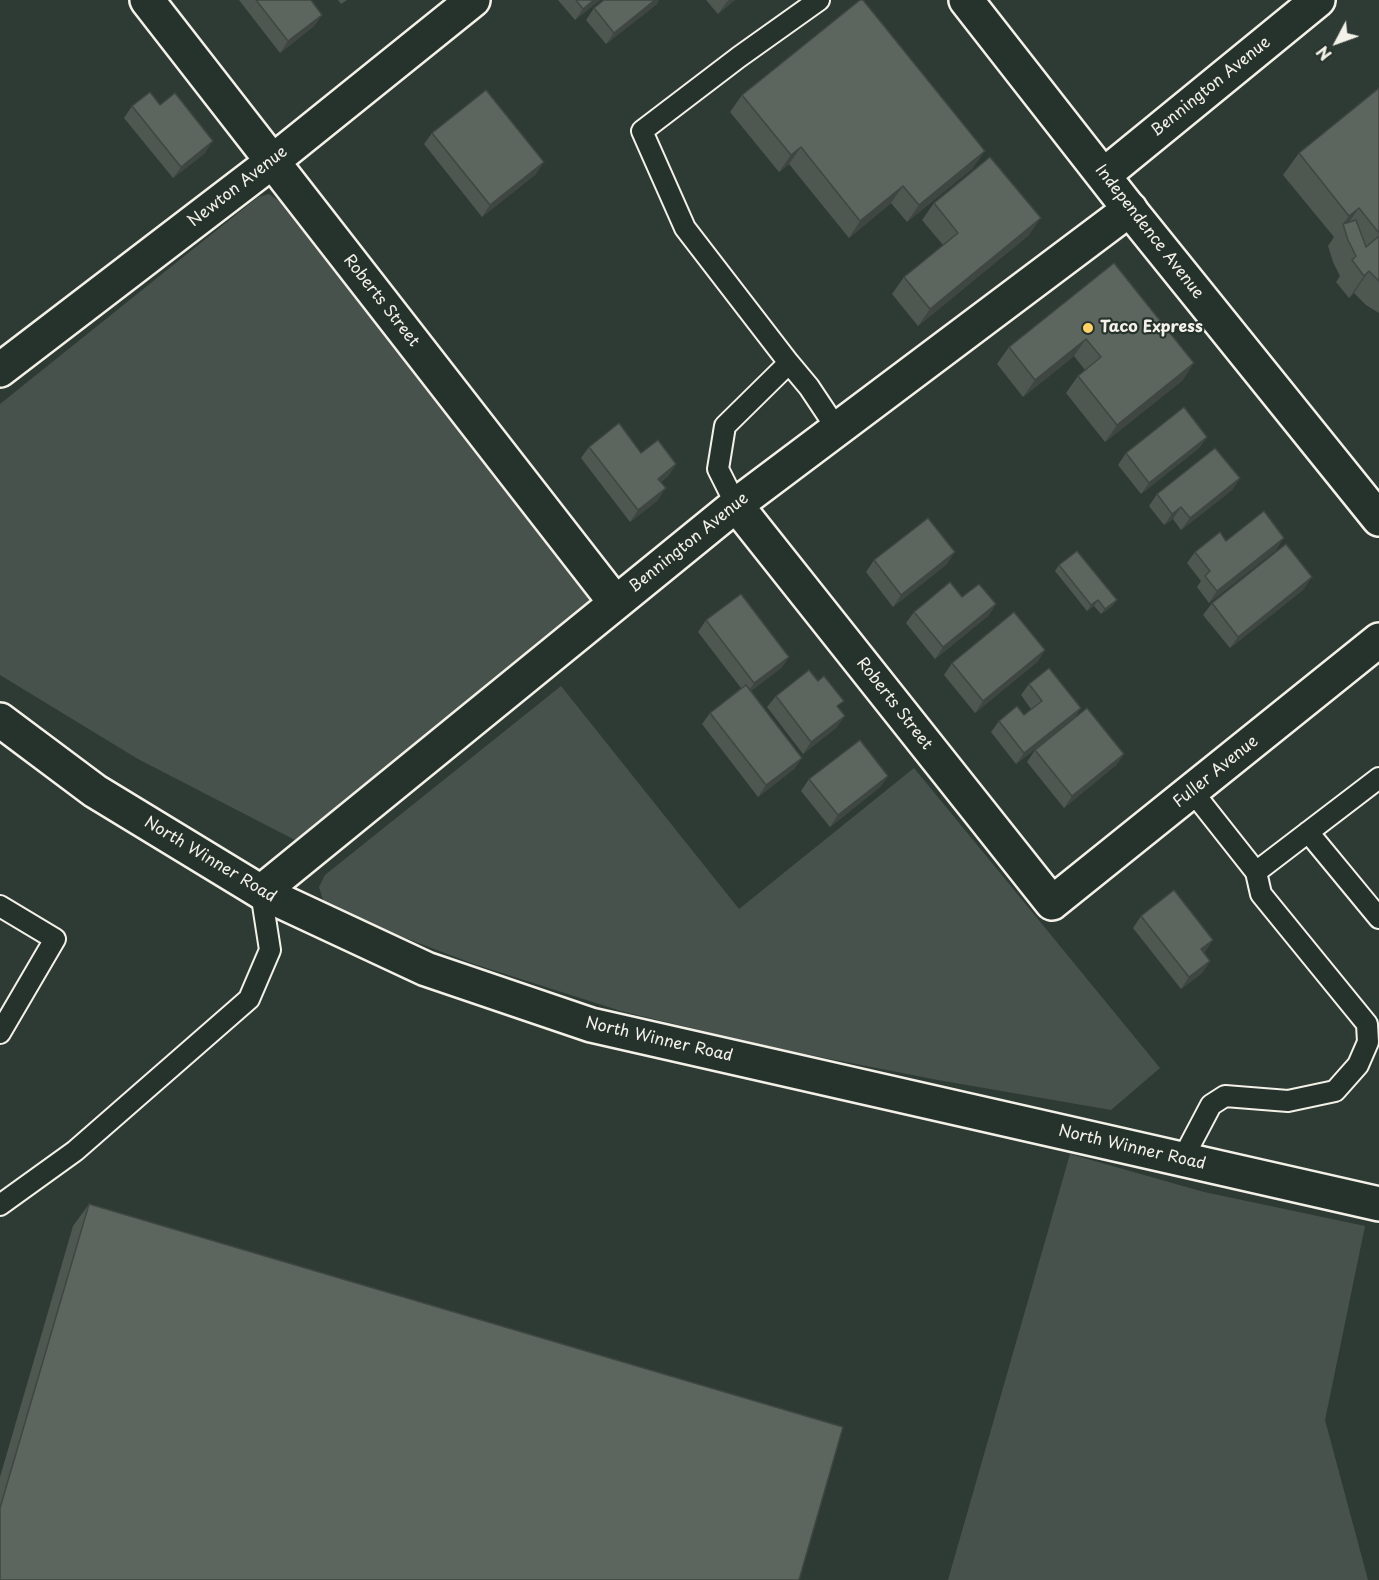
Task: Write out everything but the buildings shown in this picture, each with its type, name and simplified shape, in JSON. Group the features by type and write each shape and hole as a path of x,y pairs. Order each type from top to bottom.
{"street":[{"name":"Roberts Street","path":"147,0 615,602"},
{"name":"Newton Avenue","path":"0,370 273,161 473,0"},
{"name":"Independence Avenue","path":"966,0 1130,209 1379,519"},
{"name":"Bennington Avenue","path":"1104,175 1318,0"},
{"name":"Bennington Avenue","path":"261,892 735,505 1130,209"},
{"name":"Roberts Street","path":"735,505 1052,903"},
{"name":"Fuller Avenue","path":"1052,903 1379,640"},
{"name":"North Winner Road","path":"0,720 95,791 261,892 426,969 591,1025 1379,1204"}],"lane":[{"path":"819,0 642,131 685,228 809,387 837,429"},
{"path":"735,505 718,469 725,426 789,363"},
{"path":"1256,872 1379,778"},
{"path":"1182,1160 1211,1105 1225,1096 1288,1101 1335,1091 1358,1065 1368,1042 1367,1024 1261,894 1256,872 1192,791"},
{"path":"1308,832 1379,918"},
{"path":"0,1205 75,1151 249,999 270,950 261,892"},
{"path":"0,906 55,939 0,1033"}],"shaded area":[{"path":"269,194 279,201 586,591 589,602 586,612 295,840 138,759 0,675 0,404 258,197"},
{"path":"561,686 739,909 914,768 1160,1068 1111,1110 938,1080 769,1047 621,1011 474,964 334,911 323,900 319,887 325,875"},
{"path":"1070,1154 1204,1192 1365,1226 1325,1420 1368,1580 948,1580"}],"place":[{"name":"Taco Express","path":"1088,328"}]}
